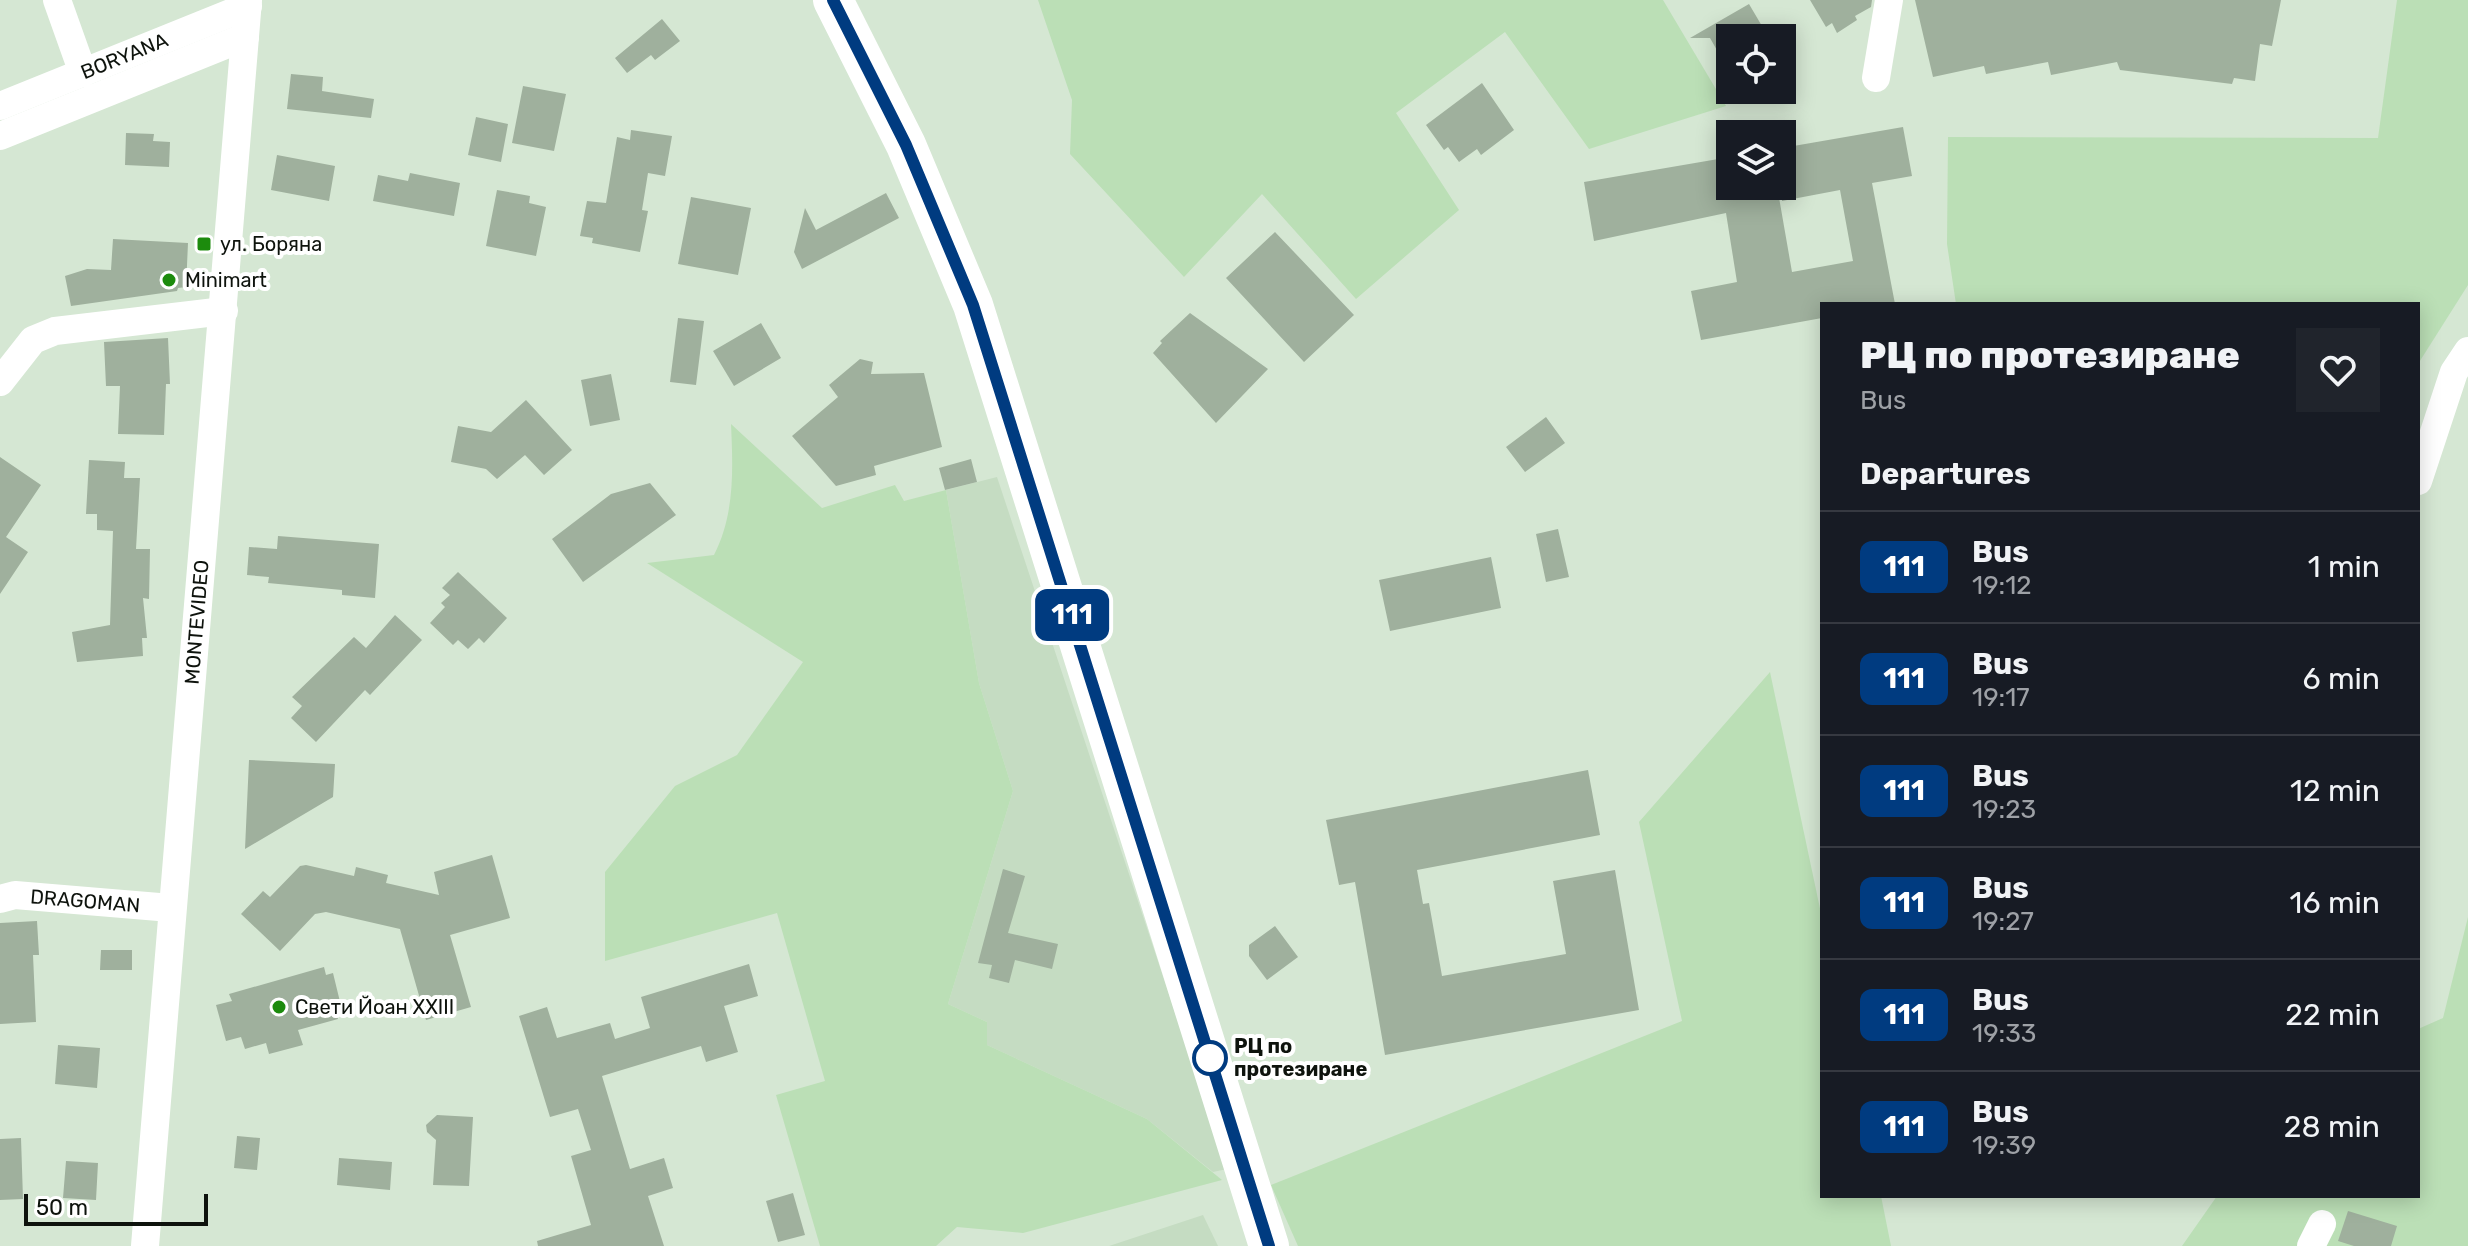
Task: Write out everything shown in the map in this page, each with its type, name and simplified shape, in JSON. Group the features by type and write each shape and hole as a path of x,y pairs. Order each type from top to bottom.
{"highway":[{"path":"833,0 906,145 973,305 1269,1246"}],"street":[{"path":"57,0 83,73"},
{"path":"1876,78 1889,0"},
{"name":"BORYANA","path":"0,106 248,3"},
{"name":"MONTEVIDEO","path":"145,1246 248,3"},
{"name":"BORYANA","path":"0,136 245,37"},
{"path":"0,382 33,340 55,331 224,311"},
{"path":"2420,475 2454,372 2468,351"},
{"name":"DRAGOMAN","path":"0,899 15,895 171,908"}],"shaded area":[{"path":"1038,0 1663,0 1716,89 1716,104 1726,106 1589,149 1505,32 1396,113 1459,210 1356,299 1262,194 1184,277 1070,154 1072,100"},
{"path":"2397,0 2468,0 2468,285 2420,361 2420,302 1956,302 1947,244 1948,137 2378,138"},
{"path":"731,424 822,508 895,485 904,501 946,490 979,683 1013,791 948,1004 987,1022 987,1045 1147,1119 1222,1180 1023,1233 957,1227 936,1246 820,1246 776,1095 825,1081 777,913 605,961 605,872 675,786 737,755 803,662 647,563 714,555 729,507"},
{"path":"997,477 1227,1169 1213,1172 1147,1119 987,1045 987,1022 948,1004 1013,791 979,683 946,490"},
{"path":"1770,672 1820,909 1820,1198 1881,1198 1891,1246 1298,1246 1271,1185 1682,1021 1639,822"},
{"path":"2468,917 2468,1246 2182,1246 2216,1198 2420,1198 2420,1028 2443,1018"},
{"path":"1203,1215 1218,1246 1109,1246"}],"building":[{"path":"1810,0 1872,0 1871,7 1855,16 1857,20 1837,33 1832,23 1826,27"},
{"path":"1915,0 2281,0 2272,46 2260,44 2255,81 2234,78 2232,84 2120,70 2117,62 2051,75 2048,62 1986,74 1984,66 1933,77"},
{"path":"1749,4 1761,24 1716,24 1716,48 1710,38 1690,38"},
{"path":"662,19 680,41 655,60 651,55 627,73 615,58"},
{"path":"291,74 323,77 322,91 374,99 371,118 287,109"},
{"path":"1482,83 1514,130 1481,155 1477,149 1459,162 1448,147 1444,150 1426,125"},
{"path":"523,86 566,94 554,151 512,143"},
{"path":"476,117 508,124 501,162 468,155"},
{"path":"1903,127 1912,176 1872,183 1895,302 1820,302 1820,318 1701,340 1691,291 1737,282 1726,213 1594,241 1584,182 1716,159 1716,200 1779,200 1792,272 1853,261 1840,190 1796,198 1796,146"},
{"path":"631,130 672,136 665,176 648,173 642,210 648,211 640,252 592,243 593,238 580,236 587,201 606,203 617,137 630,140"},
{"path":"126,133 154,134 153,141 170,142 169,167 125,165"},
{"path":"277,155 335,166 329,201 271,190"},
{"path":"410,173 460,183 454,216 373,201 378,175 408,181"},
{"path":"497,190 530,196 529,203 546,207 536,256 486,246"},
{"path":"886,193 899,218 802,269 794,252 805,208 816,230"},
{"path":"691,197 751,208 738,275 678,264"},
{"path":"1275,232 1354,315 1304,362 1226,278"},
{"path":"113,239 188,243 186,287 177,291 71,306 65,276 87,269 111,270"},
{"path":"1190,313 1268,369 1216,423 1153,353 1162,343 1160,341"},
{"path":"678,318 704,321 696,385 670,382"},
{"path":"761,323 781,358 734,386 713,351"},
{"path":"168,338 170,384 166,384 164,435 118,434 120,386 106,386 104,342"},
{"path":"860,359 873,362 871,374 924,373 942,447 874,466 876,475 836,486 792,436 838,397 829,385"},
{"path":"611,374 620,420 590,426 581,380"},
{"path":"526,400 572,450 544,475 525,455 497,479 486,469 451,462 458,426 491,432"},
{"path":"1546,417 1565,443 1525,472 1506,447"},
{"path":"0,457 41,485 6,537 28,552 0,594"},
{"path":"971,459 977,482 945,490 939,468"},
{"path":"89,460 125,462 124,478 140,478 136,549 150,549 149,599 143,598 147,638 142,638 143,656 77,662 72,632 110,625 113,531 97,530 97,514 86,514"},
{"path":"650,483 676,515 583,582 552,539 611,494"},
{"path":"1558,529 1569,577 1546,582 1536,534"},
{"path":"278,536 379,544 375,598 342,595 342,590 268,583 269,577 247,575 249,547 277,549"},
{"path":"1491,557 1501,608 1390,631 1379,580"},
{"path":"458,572 507,618 484,643 479,638 468,649 458,640 453,645 430,623 445,607 441,603 450,595 442,588"},
{"path":"395,615 422,640 370,695 365,690 316,742 291,718 302,706 292,697 354,637 366,648"},
{"path":"249,760 335,764 333,797 245,849"},
{"path":"1588,770 1600,835 1417,870 1423,904 1429,903 1442,976 1566,954 1553,881 1615,870 1639,1010 1385,1055 1355,882 1339,885 1326,820"},
{"path":"492,855 510,918 450,935 471,1007 426,1020 400,929 326,912 315,914 280,951 241,914 263,891 270,897 300,866 354,876 356,867 388,875 386,883 439,895 434,872"},
{"path":"1003,869 1025,876 1008,933 1058,944 1052,969 1015,960 1009,983 989,978 992,965 978,963"},
{"path":"37,921 39,955 33,955 36,1022 0,1024 0,923"},
{"path":"1275,926 1298,957 1267,980 1249,956 1249,945"},
{"path":"101,950 132,950 132,970 100,970"},
{"path":"749,964 758,996 724,1006 738,1052 706,1062 701,1046 602,1076 630,1169 664,1158 673,1188 648,1196 664,1246 538,1246 537,1241 591,1225 571,1156 591,1150 578,1109 550,1117 519,1016 547,1007 557,1038 610,1023 615,1039 650,1028 641,997"},
{"name":"Свети Йоан XXIII","path":"324,967 326,975 333,973 342,1010 336,1011 338,1019 298,1030 303,1045 269,1054 266,1043 245,1049 241,1037 226,1041 216,1005 232,1001 229,994"},
{"path":"58,1045 100,1048 97,1088 55,1084"},
{"path":"437,1115 473,1117 469,1186 433,1185 436,1140 427,1132 426,1125"},
{"path":"237,1136 260,1138 257,1170 234,1168"},
{"path":"21,1138 23,1199 0,1200 0,1139"},
{"path":"339,1158 392,1162 390,1190 337,1185"},
{"path":"66,1161 98,1163 96,1200 63,1198"},
{"path":"793,1193 805,1235 778,1242 766,1201"},
{"path":"2348,1211 2397,1226 2391,1246 2354,1246 2338,1241"}],"bus line":[{"name":"111","path":"833,0 906,145 973,305 1269,1246"}],"place":[{"name":"ул. Боряна","path":"204,244"},
{"name":"Minimart","path":"169,280"},
{"name":"Свети Йоан XXIII","path":"279,1007"},
{"name":"РЦ по протезиране","path":"1210,1058"}]}
